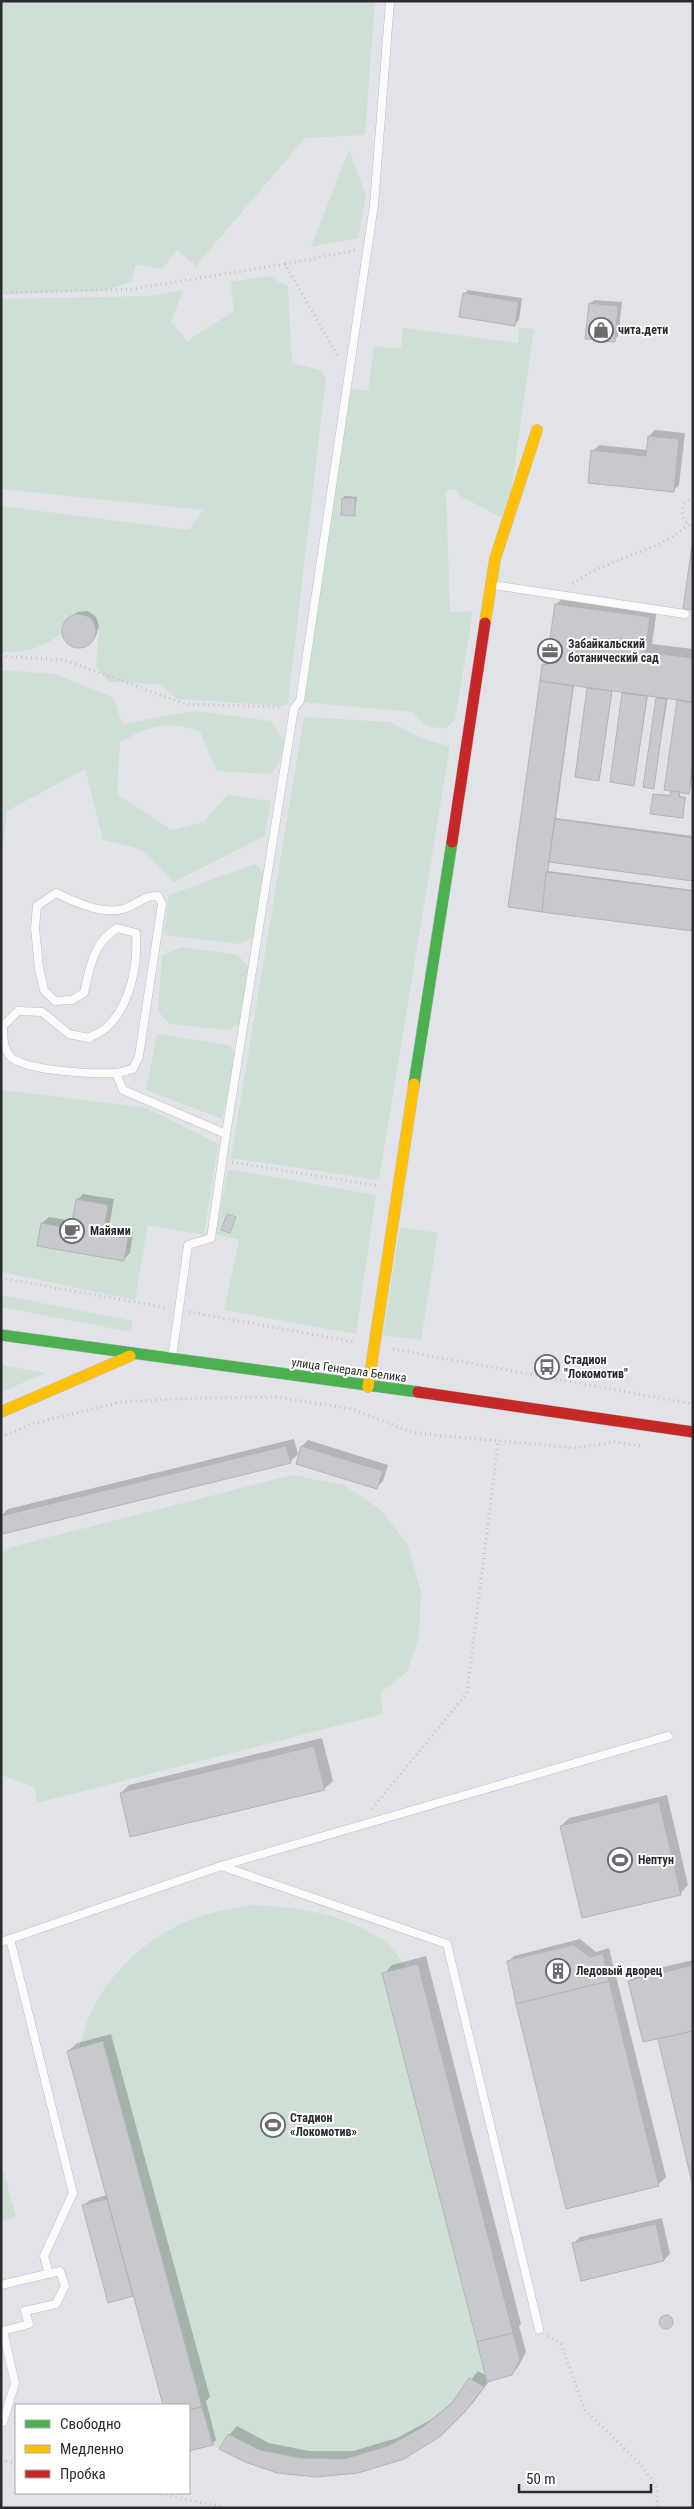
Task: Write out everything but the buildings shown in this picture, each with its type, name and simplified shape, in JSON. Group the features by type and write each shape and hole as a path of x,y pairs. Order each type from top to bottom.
{"street":[{"path":"368,1387 495,558 537,430"},
{"name":"улица Генерала Белика","path":"1,1335 130,1356 599,1416 693,1432"},
{"path":"1,1412 130,1356"}],"lane":[{"path":"172,1360 188,1245 211,1238 294,708 300,701 374,205 390,1"},
{"path":"491,585 685,614"},
{"path":"56,893 72,901 105,911 123,909 149,896 158,896 162,904 139,1056 133,1069 116,1073 39,1068 21,1064 9,1056 3,1041 3,1026 18,1011 42,1012 69,1034 89,1038 106,1028 120,1010 131,981 137,952 136,933 117,928 105,935 92,957 84,993 72,1000 55,1001 44,990 35,928 37,906 56,893"},
{"path":"116,1073 123,1090 226,1134"},
{"path":"1,1942 222,1866 668,1736"},
{"path":"222,1866 447,1944 539,2329"},
{"path":"10,1939 73,2193 44,2256 49,2274"},
{"path":"1,2285 60,2271 65,2286 56,2304 25,2311 29,2324 3,2331 15,2384 3,2422 1,2421"}],"path":[{"path":"1,292 132,289 285,264 368,248"},
{"path":"285,264 339,358 338,368"},
{"path":"693,498 687,500 682,509 684,519 693,527"},
{"path":"559,595 602,565 677,536 688,524"},
{"path":"1,656 64,660 186,704 294,708"},
{"path":"222,1160 399,1189"},
{"path":"1,1278 693,1404"},
{"path":"1,1438 32,1424 120,1402 196,1398 277,1397 352,1408 414,1433 576,1448 614,1442 644,1446"},
{"path":"358,1826 467,1693 498,1442"},
{"path":"539,2329 561,2344 585,2410 640,2464 657,2487 656,2508 683,2508"},
{"path":"1,2460 15,2464"},
{"path":"161,2494 228,2508"}],"shaded area":[{"path":"1,1 375,1 365,135 305,138 196,266 177,250 162,269 136,264 131,282 103,291 1,294"},
{"path":"349,150 366,196 358,238 311,247"},
{"path":"268,276 288,286 292,363 320,370 326,378 288,703 284,706 177,699 160,684 109,682 96,666 99,632 83,618 46,644 15,652 1,652 1,506 189,530 203,510 1,489 1,299 150,296 183,290 171,322 187,341 234,311 230,282"},
{"path":"403,328 518,343 519,328 534,329 511,491 501,517 458,495 457,489 446,490 450,612 473,611 455,720 445,729 427,726 412,712 302,702 349,388 368,391 374,346 401,349"},
{"path":"1,670 54,674 114,698 122,724 194,711 271,721 287,746 272,774 217,771 200,732 178,726 159,726 140,732 120,742 117,794 172,830 204,822 227,795 271,801 265,836 174,882 140,849 103,840 85,769 7,811 1,861"},
{"path":"304,717 390,722 426,740 450,746 379,1180 231,1158"},
{"path":"255,864 264,874 254,936 240,944 164,935 169,895"},
{"path":"182,947 238,955 248,967 241,1023 229,1030 169,1024 158,1011 162,955"},
{"path":"157,1034 230,1045 237,1058 222,1119 146,1090"},
{"path":"1,1090 147,1108 218,1144 204,1235 148,1225 135,1300 1,1272"},
{"path":"228,1169 376,1195 356,1334 224,1310 239,1240 216,1234"},
{"path":"400,1227 438,1233 421,1340 383,1335"},
{"path":"1,1295 132,1321 131,1332 1,1307"},
{"path":"1,1365 46,1373 1,1392"},
{"path":"292,1475 344,1485 381,1510 408,1546 421,1592 419,1636 407,1672 380,1693 383,1714 37,1803 34,1787 1,1775 1,1555 11,1547"},
{"name":"Стадион «Локомотив»","path":"249,1905 284,1907 318,1913 350,1923 381,1939 408,1967 418,1964 520,2359 512,2375 487,2382 465,2412 441,2436 404,2459 358,2473 316,2477 277,2473 245,2462 213,2445 190,2451 190,2404 163,2404 67,2051 79,2047 88,2019 99,1998 123,1966 152,1940 186,1921"},
{"path":"1,2162 16,2217 1,2221"}],"traffic: fast":[{"path":"414,1084 452,842"},
{"path":"1,1335 418,1392"}],"traffic: slow":[{"path":"485,623 495,559 537,430"},
{"path":"368,1387 414,1084"},
{"path":"1,1412 130,1356"}],"traffic: jam":[{"path":"452,842 485,623"},
{"path":"418,1392 693,1432"}],"place":[{"name":"чита.дети","path":"601,330"},
{"name":"Забайкальский ботанический сад","path":"550,651"},
{"name":"Майями","path":"72,1231"},
{"name":"Стадион \"Локомотив\"","path":"547,1367"},
{"name":"Нептун","path":"620,1860"},
{"name":"Ледовый дворец","path":"558,1971"},
{"name":"Стадион «Локомотив»","path":"273,2125"}]}
